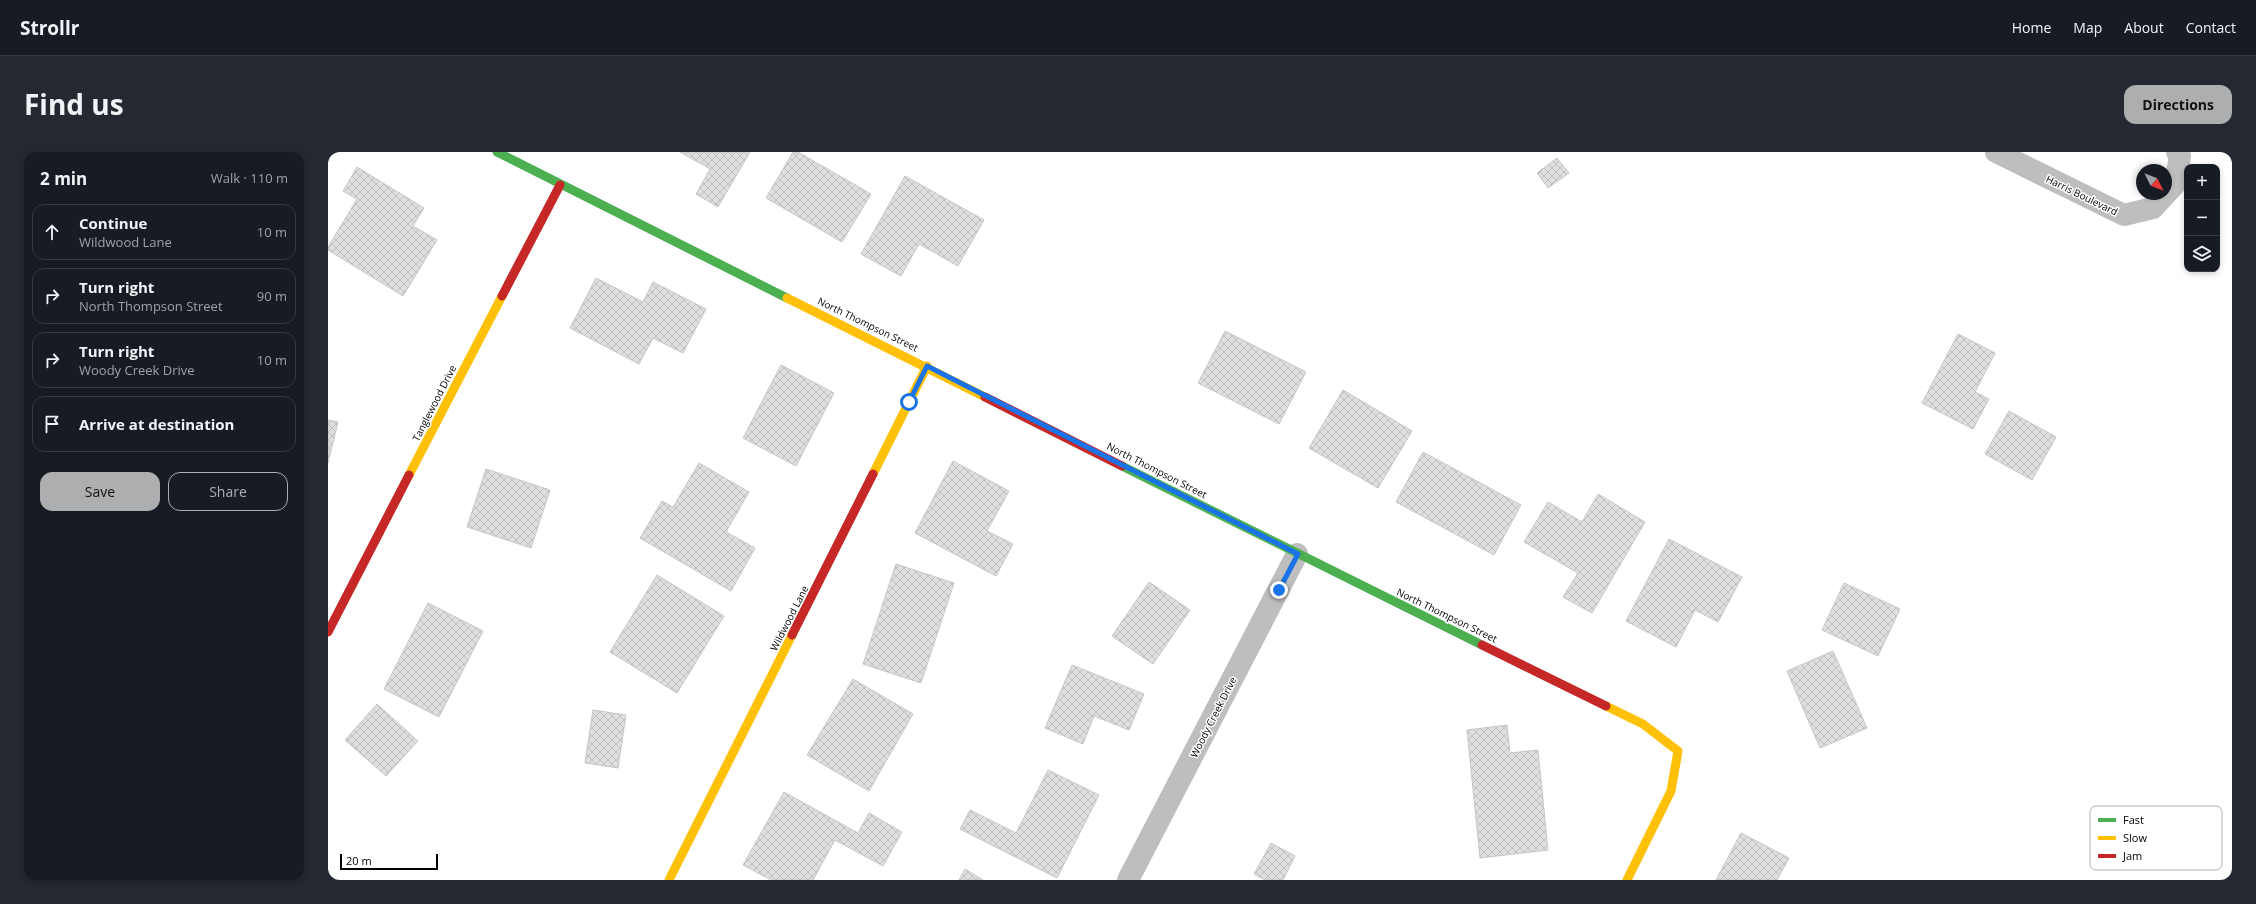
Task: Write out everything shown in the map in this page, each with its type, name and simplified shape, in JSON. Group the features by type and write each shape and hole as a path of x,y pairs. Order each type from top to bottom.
{"street":[{"name":"North Thompson Street","path":"497,152 560,185 927,366 1298,554 1643,724 1678,751 1671,791 1627,880"},
{"name":"Harris Boulevard","path":"1996,152 2106,208 2124,215 2153,208 2175,184 2180,156 2177,152"},
{"name":"Tanglewood Drive","path":"328,632 560,185"},
{"name":"Wildwood Lane","path":"669,880 927,366"},
{"name":"Woody Creek Drive","path":"1128,880 1298,554"}],"building":[{"path":"680,152 750,152 718,207 696,194 710,169"},
{"path":"793,152 798,152 871,194 842,242 766,198"},
{"path":"1557,158 1569,173 1548,188 1537,173"},
{"path":"357,167 424,208 413,226 437,240 403,296 328,250 328,247 357,199 343,191"},
{"path":"905,176 984,220 958,266 919,244 901,276 861,254"},
{"path":"596,278 643,302 653,282 706,309 683,353 653,338 639,364 570,328"},
{"path":"1225,331 1306,372 1279,424 1198,383"},
{"path":"1958,334 1995,353 1975,392 1989,399 1973,429 1922,403"},
{"path":"781,365 834,393 796,466 743,438"},
{"path":"1343,390 1412,431 1378,488 1309,448"},
{"path":"2009,411 2056,437 2032,480 1985,454"},
{"path":"328,420 338,422 328,463"},
{"path":"1423,452 1521,505 1494,555 1396,502"},
{"path":"953,461 1009,491 987,531 1013,544 996,576 915,533"},
{"path":"699,463 749,492 726,532 755,548 731,591 640,538 662,501 673,507"},
{"path":"486,469 550,490 531,548 467,527"},
{"path":"1598,494 1645,522 1592,613 1563,597 1578,573 1524,542 1548,502 1582,522"},
{"path":"1669,539 1742,577 1718,622 1695,610 1676,647 1626,621"},
{"path":"896,564 954,583 921,683 863,664"},
{"path":"657,575 724,616 677,693 610,652"},
{"path":"1149,582 1190,610 1153,664 1112,636"},
{"path":"1844,583 1900,609 1878,656 1822,630"},
{"path":"428,603 483,631 439,717 384,689"},
{"path":"1833,651 1867,728 1820,748 1787,671"},
{"path":"1072,665 1144,694 1129,730 1094,716 1083,744 1045,728"},
{"path":"853,679 913,714 869,791 807,755"},
{"path":"377,704 418,741 386,776 345,740"},
{"path":"593,710 626,715 618,768 585,763"},
{"path":"1507,725 1510,753 1538,750 1548,850 1480,858 1467,730"},
{"path":"1048,770 1099,795 1057,878 960,829 970,810 1016,833"},
{"path":"784,792 858,833 869,813 902,832 883,866 835,840 813,880 771,880 743,865"},
{"path":"1741,833 1789,858 1777,880 1716,880"},
{"path":"1271,843 1295,856 1283,880 1265,880 1254,874"},
{"path":"965,869 983,880 959,880"}],"traffic: fast":[{"path":"497,152 787,298"},
{"path":"1122,466 1482,645"}],"traffic: slow":[{"path":"409,475 502,296"},
{"path":"787,298 985,397"},
{"path":"873,474 927,366"},
{"path":"669,880 792,635"},
{"path":"1606,706 1643,724 1678,751 1671,791 1627,880"}],"traffic: jam":[{"path":"502,296 560,185"},
{"path":"985,397 1122,466"},
{"path":"792,635 873,474"},
{"path":"328,632 409,475"},
{"path":"1482,645 1606,706"}],"route":[{"path":"909,402 927,366 1298,554 1279,590"}]}
